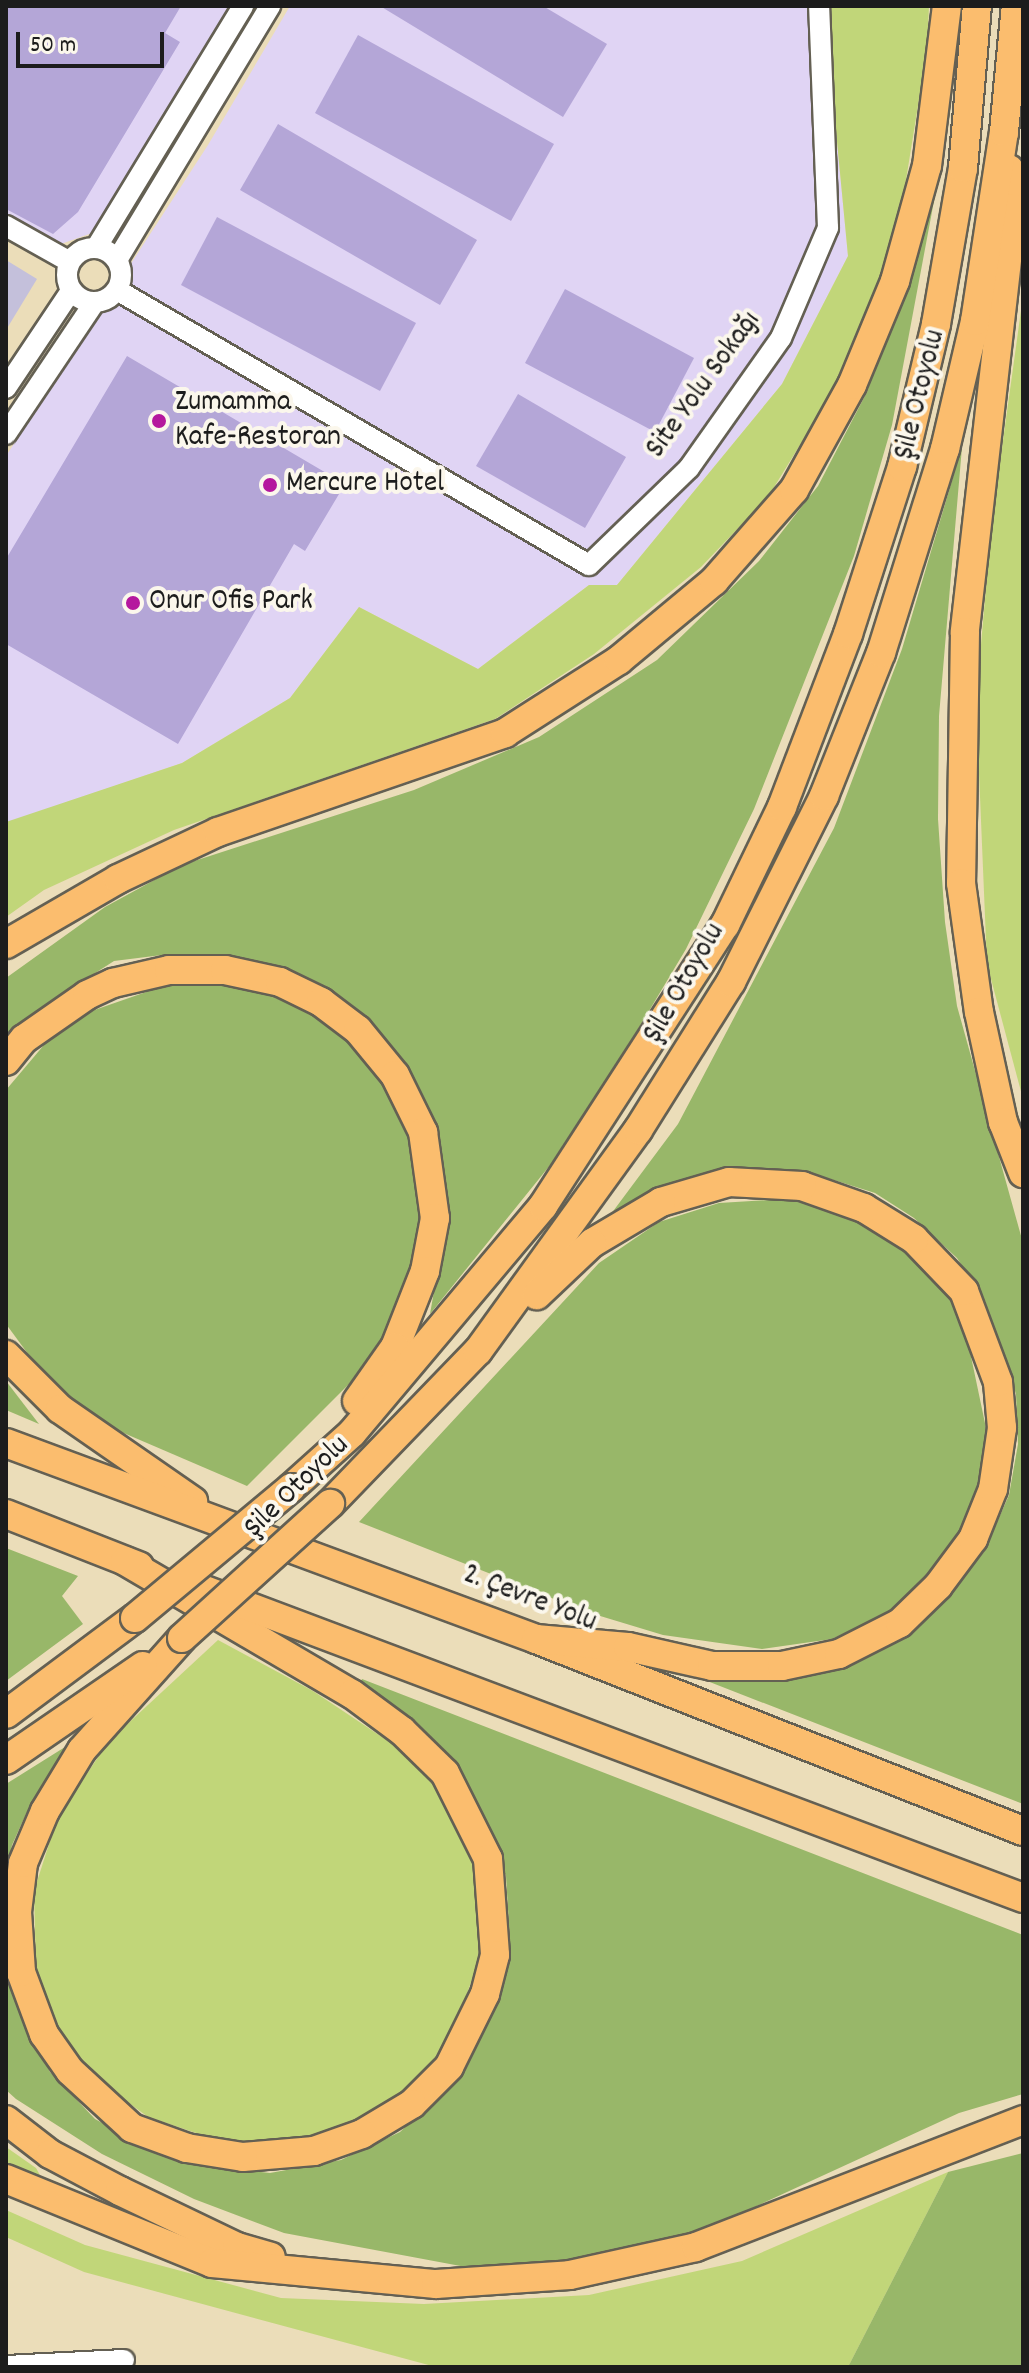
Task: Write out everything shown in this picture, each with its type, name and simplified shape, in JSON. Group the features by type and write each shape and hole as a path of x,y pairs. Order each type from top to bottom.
{"highway":[{"path":"6,944 118,879 218,832 505,733 619,660 714,581 794,490 852,385 895,281 927,166 947,6"},
{"name":"Şile Otoyolu","path":"6,1714 135,1618 352,1433 543,1206 725,925 782,807 848,634 902,467 936,324 963,168 977,6"},
{"name":"Şile Otoyolu","path":"6,1760 182,1638 330,1504 478,1351 638,1130 731,982 824,796 922,534 975,321 1004,132 1016,6"},
{"path":"1004,132 1013,208 965,632 961,883 979,1012 1003,1122 1023,1173"},
{"path":"6,1061 24,1039 87,995 141,974 198,969 251,974 302,992 358,1030 395,1075 423,1132 434,1184 428,1258 395,1347 291,1488"},
{"path":"478,1351 592,1243 661,1202 729,1182 802,1186 864,1208 914,1239 964,1291 998,1382 1002,1428 993,1489 973,1539 938,1586 900,1623 839,1654 782,1666 712,1666 628,1647 536,1639"},
{"path":"6,1355 60,1409 148,1466 212,1516"},
{"name":"2. Çevre Yolu","path":"6,1443 212,1516 536,1639 1023,1831"},
{"path":"6,1514 1023,1898"},
{"path":"125,1561 352,1694 402,1731 445,1773 488,1859 495,1955 485,1994 456,2055 412,2104 362,2134 314,2151 243,2157 187,2148 132,2128 70,2071 44,2034 21,1972 17,1912 23,1863 45,1811 82,1750 182,1638"},
{"path":"6,2120 50,2154 172,2216 237,2247 329,2275"},
{"path":"6,2179 212,2263 436,2284 570,2275 682,2251 1023,2120"}],"street":[{"path":"96,248 243,6"},
{"path":"117,260 270,6"},
{"name":"Site Yolu Sokağı","path":"117,290 589,565 689,468 726,416 781,338 828,228 819,6"},
{"path":"6,226 70,262"},
{"path":"6,434 94,303 117,290 122,275 117,260 96,248 81,251 70,262 66,277 71,291 94,303"},
{"path":"6,388 71,291"},
{"path":"6,2366 124,2360"}],"shaded area":[{"path":"6,6 229,6 92,233 61,244 6,215"},
{"path":"290,6 824,6 848,256 782,384 617,585 589,585 478,669 359,607 290,698 182,763 6,823 6,456 208,145"},
{"path":"6,260 37,279 6,330"}],"green space":[{"path":"824,6 929,6 927,50 895,248 849,365 768,497 701,567 594,654 495,719 174,830 44,890 6,917 6,822 182,763 290,698 359,607 478,669 589,585 617,585 782,384 848,256"},
{"path":"940,169 892,425 854,556 754,809 686,949 576,1133 430,1314 448,1212 438,1132 399,1060 326,990 262,962 170,954 114,961 50,1002 6,1043 6,978 105,907 182,865 414,790 539,737 657,660 759,561 818,486 867,392"},
{"path":"1023,296 1023,1099 987,964 976,701 992,520"},
{"path":"962,447 939,716 938,819 945,922 957,1006 1023,1243 1023,1804 702,1679 792,1676 857,1660 935,1608 984,1552 1009,1495 1018,1444 1016,1394 985,1301 957,1258 914,1218 875,1193 821,1176 723,1172 679,1181 611,1214 678,1124 834,828 902,649"},
{"path":"172,983 240,986 294,1001 350,1040 388,1083 414,1137 422,1207 409,1284 372,1361 247,1486 112,1428 45,1377 6,1324 6,1090 49,1039 83,1014"},
{"path":"785,1199 833,1210 885,1231 919,1259 945,1291 975,1343 969,1347 986,1428 978,1495 945,1558 897,1608 832,1639 762,1649 663,1635 587,1612 359,1522 599,1263 659,1222 719,1203"},
{"path":"6,1381 39,1424 6,1410"},
{"path":"6,1548 78,1576 62,1596 83,1624 6,1681"},
{"path":"218,1640 313,1691 415,1759 449,1799 481,1888 485,1943 448,2047 399,2101 338,2132 279,2147 226,2143 148,2117 103,2084 59,2034 36,1970 34,1891 57,1819 108,1742"},
{"path":"362,1679 1023,1935 1023,2094 959,2113 698,2233 541,2266 482,2270 284,2233 194,2199 102,2154 16,2099 6,2090 6,1916 21,2008 50,2072 95,2119 150,2149 208,2166 270,2173 341,2160 400,2132 440,2095 473,2054 498,1995 510,1942 506,1876 469,1785 436,1745 360,1684"},
{"path":"73,1742 26,1814 12,1845 6,1881 6,1784"},
{"path":"6,2147 36,2168 41,2177 6,2166"},
{"path":"1023,2153 1023,2367 848,2367 948,2172"},
{"path":"948,2172 848,2367 436,2367 84,2272 6,2237 6,2210 85,2245 281,2298 424,2304 589,2295 742,2261"}],"building":[{"path":"6,6 181,6 165,33 180,42 78,212 53,234 6,209"},
{"path":"380,6 543,6 607,44 563,117"},
{"path":"358,35 554,144 511,221 315,113"},
{"path":"278,124 477,240 440,305 240,190"},
{"path":"217,217 416,323 380,391 181,285"},
{"path":"565,289 694,358 655,432 525,363"},
{"name":"Onur Ofis Park","path":"127,356 345,484 305,551 294,544 178,744 6,644 6,559"},
{"path":"518,394 626,457 585,528 476,466"}],"place":[{"name":"Zumamma Kafe-Restoran","path":"159,421"},
{"name":"Mercure Hotel","path":"270,485"},
{"name":"Onur Ofis Park","path":"133,603"}]}
